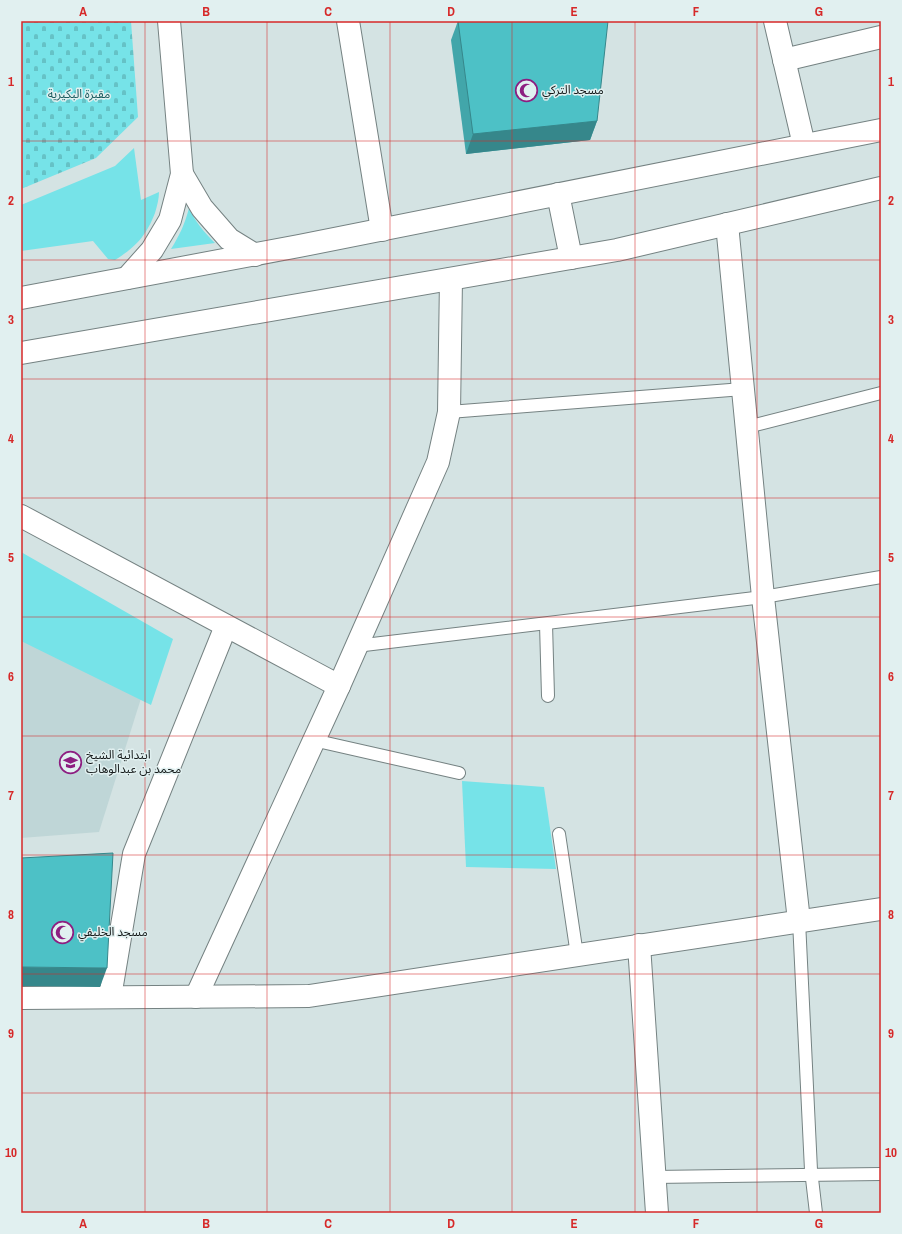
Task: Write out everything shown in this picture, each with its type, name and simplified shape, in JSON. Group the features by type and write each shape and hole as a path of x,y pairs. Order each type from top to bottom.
{"street":[{"path":"127,278 152,250 170,220 182,174 169,21"},
{"path":"348,21 382,230"},
{"path":"775,21 804,145"},
{"path":"784,60 878,32"},
{"path":"21,298 255,255 881,130"},
{"path":"182,174 202,208 229,239 255,255"},
{"path":"21,353 617,250 881,188"},
{"path":"558,194 571,258"},
{"path":"727,224 763,597 799,921"},
{"path":"196,997 339,686 438,462 449,412 451,279"},
{"path":"21,516 339,686"},
{"path":"110,997 134,854 226,626"},
{"path":"111,856 134,854"},
{"path":"21,998 309,996 881,908"},
{"path":"639,945 657,1213"}],"lane":[{"path":"449,412 743,389"},
{"path":"747,427 881,393"},
{"path":"356,646 763,597 881,577"},
{"path":"546,624 548,696"},
{"path":"313,740 459,773"},
{"path":"559,834 577,955"},
{"path":"799,921 812,1176 816,1213"},
{"path":"654,1177 881,1174"}],"shaded area":[{"name":"ابتدائية الشيخ محمد بن عبدالوهاب","path":"21,634 143,692 99,832 21,838"}],"green space":[{"name":"مقبرة البكيرية","path":"21,21 131,21 138,117 96,158 21,189"},
{"path":"134,148 141,200 159,192 152,221 144,235 135,245 115,260 108,259 93,241 21,251 21,205 115,166"},
{"path":"189,208 200,227 215,243 171,249 182,230"},
{"path":"21,552 173,639 151,705 21,641"},
{"path":"462,781 544,787 556,869 466,867"}],"building":[{"name":"مسجد التركي","path":"458,21 608,21 597,121 473,134"},
{"name":"مسجد الخليفي","path":"113,853 107,968 21,967 21,858"}],"place":[{"name":"مسجد التركي","path":"526,90"},
{"name":"ابتدائية الشيخ محمد بن عبدالوهاب","path":"71,762"},
{"name":"مسجد الخليفي","path":"62,932"}]}
